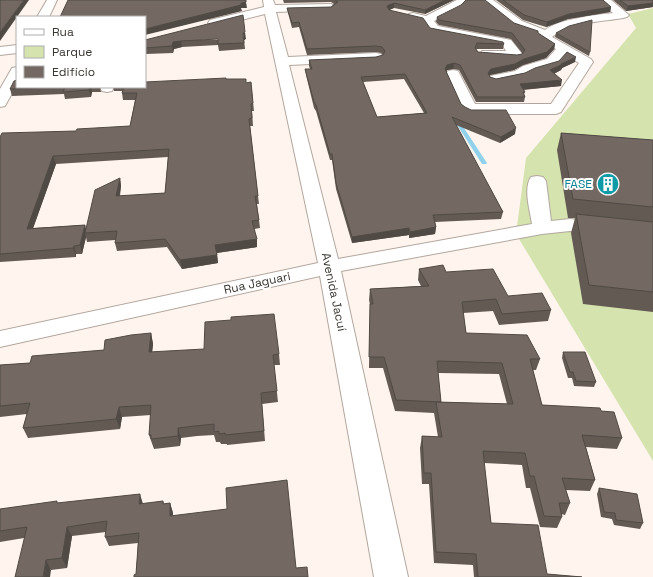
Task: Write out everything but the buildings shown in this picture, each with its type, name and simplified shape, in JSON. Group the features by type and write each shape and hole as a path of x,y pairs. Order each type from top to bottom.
{"street":[{"path":"44,16 52,0"},
{"path":"427,20 438,13 453,9 463,0"},
{"path":"486,0 518,24 547,34"},
{"path":"453,74 470,109 556,108 586,62 544,36 555,28 586,20 623,15 604,0"},
{"path":"204,26 269,4 331,7"},
{"name":"Avenida Jacuí","path":"269,4 329,267 391,577"},
{"path":"401,13 427,20 434,29 507,43 516,56 482,53"},
{"path":"495,79 519,74 528,69 552,62 564,48"},
{"path":"0,51 16,49"},
{"path":"282,61 373,51 382,69"},
{"path":"0,80 16,74"},
{"path":"0,103 16,74"},
{"path":"537,181 537,193 542,228"},
{"name":"Rua Jaguari","path":"0,339 329,267 516,234 542,228 570,225 653,234"}],"green space":[{"path":"653,8 653,461 516,234 526,158 636,28 628,14"}],"waterway":[{"path":"456,120 484,163"}],"place":[{"name":"FASE","path":"608,184"}]}
